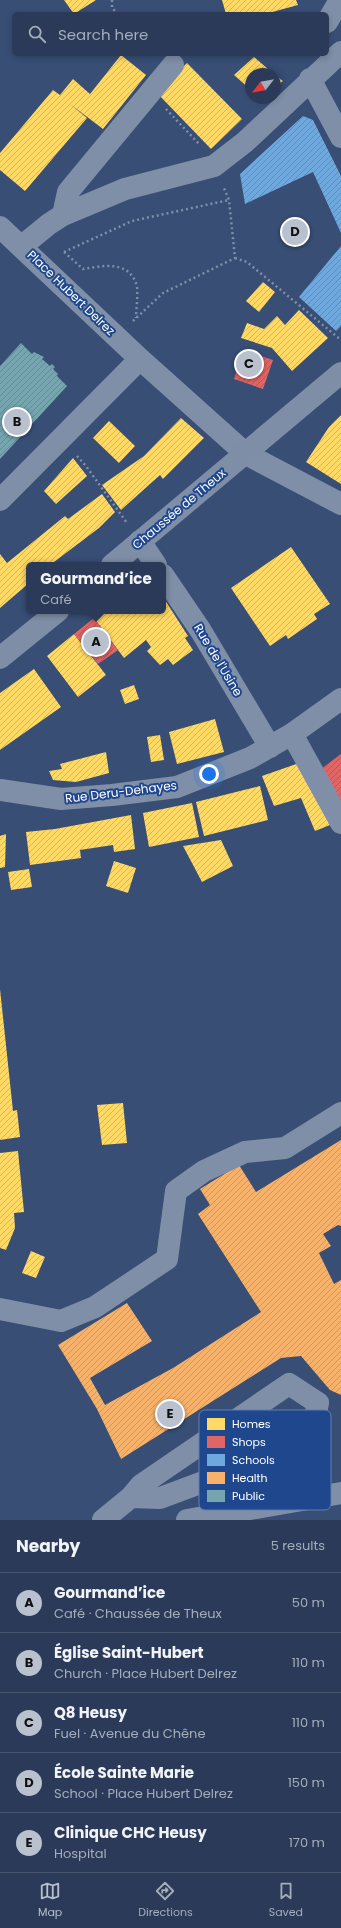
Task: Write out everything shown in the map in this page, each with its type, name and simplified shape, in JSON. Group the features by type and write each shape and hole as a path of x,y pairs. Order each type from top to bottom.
{"main road":[{"name":"Chaussée de Theux","path":"116,562 341,373"},
{"path":"0,658 54,614"}],"street":[{"path":"329,19 340,0"},
{"name":"Place Hubert Delrez","path":"341,52 310,79 245,142 214,166 125,189 63,215 49,224 22,246 140,359 246,454 341,504"},
{"path":"316,56 310,79 341,137"},
{"path":"63,215 68,192 173,65"},
{"path":"0,227 22,246"},
{"path":"0,500 140,359"},
{"path":"140,541 154,562"},
{"name":"Rue de l'Usine","path":"166,579 201,631 270,747"},
{"name":"Rue Deru-Dehayes","path":"0,790 61,799 112,795 177,786 250,758 292,734 341,699"},
{"path":"292,734 341,823"},
{"path":"0,1309 61,1321 95,1307 167,1259 176,1191 204,1171 245,1152 285,1148 341,1113"},
{"path":"251,1410 289,1384 318,1403 316,1410"},
{"path":"103,1520 131,1497 141,1485 199,1445"},
{"path":"131,1497 160,1498 199,1484"},
{"path":"331,1495 341,1493"},
{"path":"187,1520 244,1510"}],"path":[{"path":"112,0 112,8 116,12"},
{"path":"150,92 206,151 214,166 229,200 235,258"},
{"path":"64,252 132,221 229,200"},
{"path":"60,248 83,269 117,266 127,272 136,283 136,318"},
{"path":"117,337 163,293 235,258 247,262 341,340"},
{"path":"60,439 86,466 120,512"}],"building: Homes":[{"path":"64,0 96,0 77,12 73,12"},
{"path":"222,0 296,0 298,5 272,12 225,12"},
{"path":"120,56 122,56 146,75 103,129 70,104 87,118 25,191 0,170 0,153 53,90 60,95 73,79 90,94"},
{"path":"254,57 267,68 245,68 245,85 234,75"},
{"path":"187,63 242,119 211,149 157,93"},
{"path":"263,282 275,292 259,312 246,301"},
{"path":"299,310 328,338 292,371 272,348 241,338 247,323 264,329 277,316 285,325"},
{"path":"341,415 341,484 306,462 329,427"},
{"path":"181,418 204,438 163,479 160,475 121,510 102,485 144,456"},
{"path":"109,421 135,446 119,463 93,438"},
{"path":"73,458 87,476 56,504 44,491"},
{"path":"102,494 115,512 99,528 54,562 26,562 26,586 0,608 0,554 7,563 65,516 68,519"},
{"path":"291,547 330,604 314,614 317,619 288,639 286,635 270,646 231,588"},
{"path":"166,602 188,636 185,638 193,650 173,665 168,659 160,665 147,651 151,647 146,640 124,658 94,618 99,614 166,614"},
{"path":"74,634 106,675 78,697 47,656"},
{"path":"34,669 61,707 0,750 0,693"},
{"path":"134,685 139,699 125,704 120,690"},
{"path":"215,719 224,752 177,764 169,732"},
{"path":"160,735 164,760 151,762 147,737"},
{"path":"106,752 109,773 76,782 53,780 49,771 62,769 60,764"},
{"path":"302,762 330,825 315,831 301,798 274,806 262,776"},
{"path":"260,786 268,820 204,836 196,802"},
{"path":"192,803 199,837 149,847 143,813"},
{"path":"131,815 135,849 114,852 113,845 80,850 81,858 30,865 26,832 55,829"},
{"path":"6,834 5,867 0,868 0,836"},
{"path":"221,840 233,866 202,882 183,846"},
{"path":"114,861 136,868 128,893 106,886"},
{"path":"29,869 32,887 11,890 8,872"},
{"path":"0,989 13,1111 17,1110 20,1137 0,1140"},
{"path":"123,1103 127,1143 102,1145 97,1105"},
{"path":"18,1151 24,1212 14,1213 15,1228 6,1250 0,1248 0,1153"},
{"path":"31,1251 45,1257 36,1278 22,1273"}],"building: Shops":[{"path":"243,350 273,360 263,389 234,379"},
{"path":"94,618 118,650 98,664 74,634"},
{"path":"341,754 341,805 321,769"}],"building: Schools":[{"path":"303,116 313,120 341,176 341,233 313,172 245,204 240,174"},
{"path":"341,246 341,326 336,331 299,297"}],"building: Health":[{"path":"341,1140 341,1226 338,1225 323,1234 331,1246 319,1253 334,1284 341,1280 341,1395 330,1390 301,1356 281,1358 121,1459 97,1409 58,1345 127,1303 152,1341 90,1378 105,1405 173,1368 261,1312 198,1214 210,1205 200,1189 239,1165 256,1192"}],"building: Public":[{"path":"21,343 32,354 34,352 44,357 42,359 50,366 52,364 55,367 53,369 58,374 57,376 67,386 0,459 0,366"}],"place":[{"name":"École Sainte Marie","path":"295,232"},
{"name":"Q8 Heusy","path":"249,364"},
{"name":"Église Saint-Hubert","path":"17,422"},
{"name":"Gourmand’ice","path":"96,642"},
{"name":"Clinique CHC Heusy","path":"170,1414"}]}
